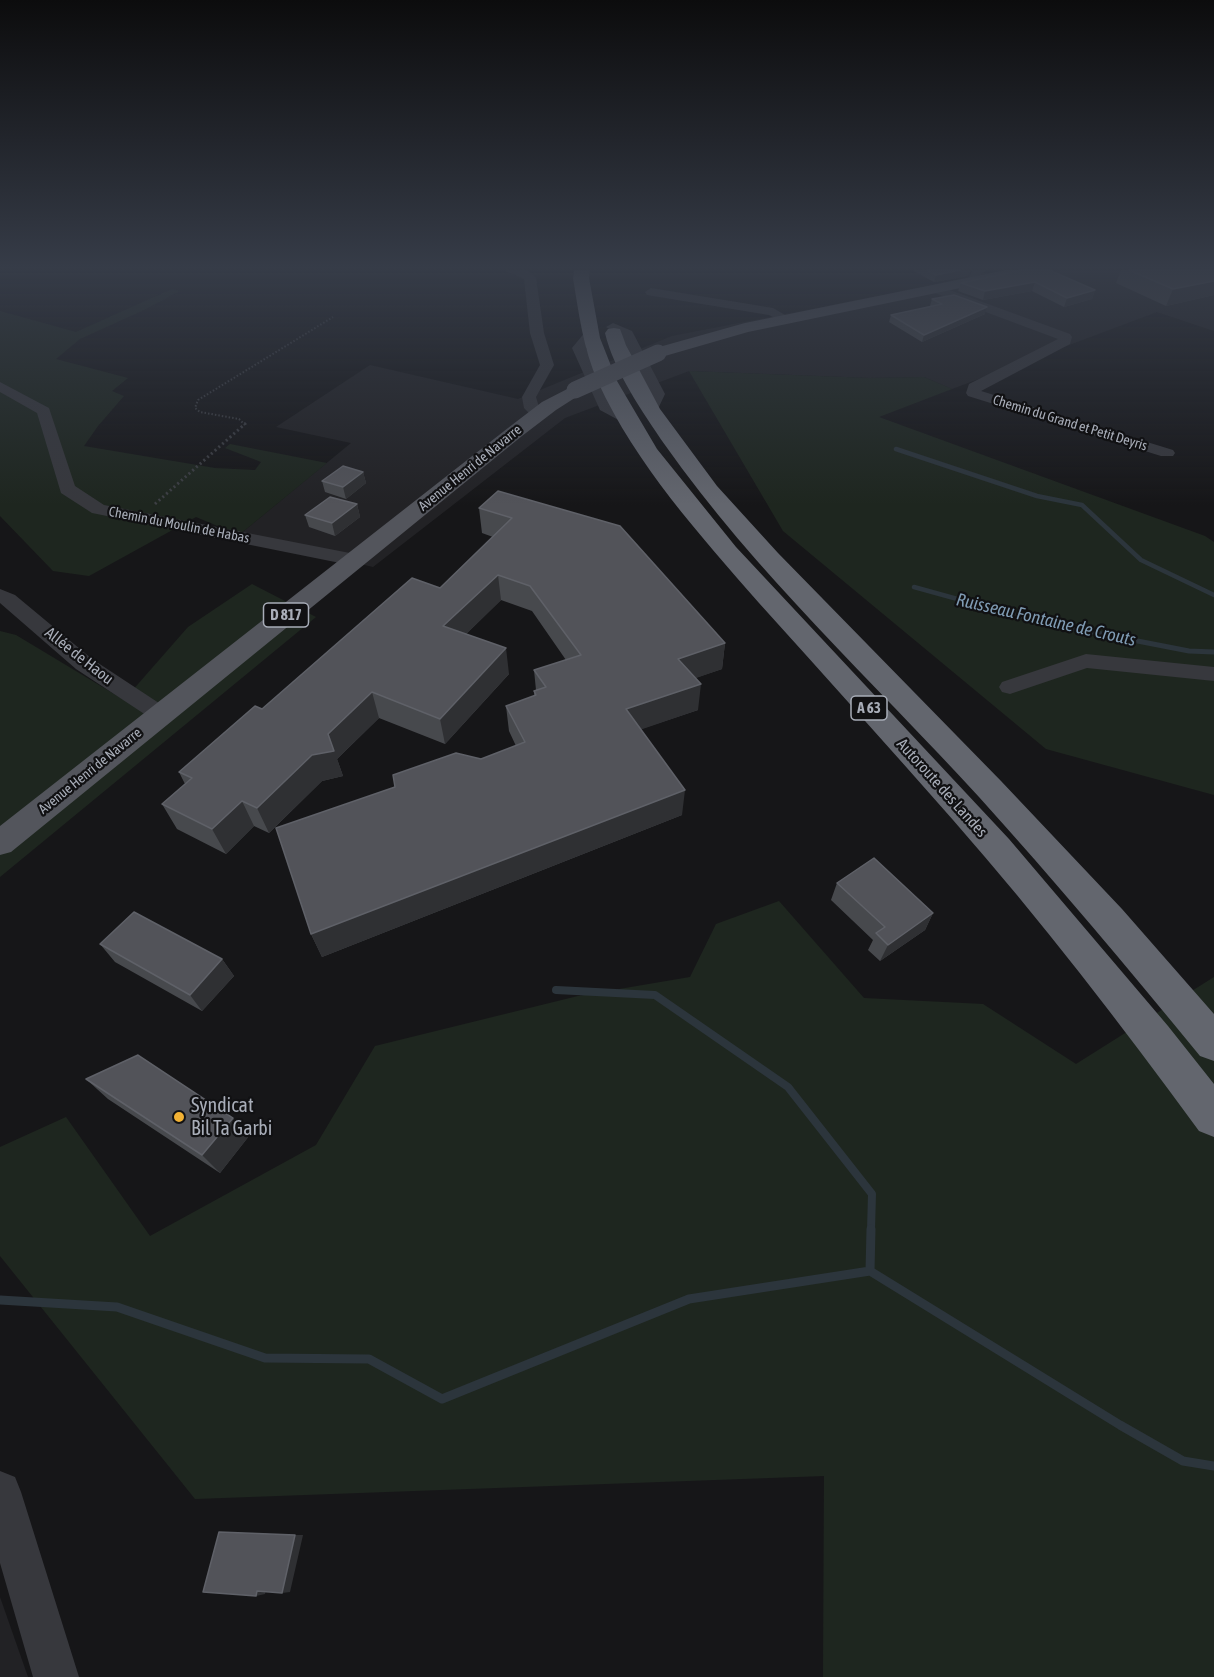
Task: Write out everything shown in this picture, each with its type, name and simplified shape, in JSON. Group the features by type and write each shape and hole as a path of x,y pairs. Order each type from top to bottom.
{"highway":[{"name":"Autoroute des Landes","path":"595,348 611,387 696,474 743,530 990,789 1109,919 1214,1043"},
{"name":"Autoroute des Landes","path":"640,415 662,471 717,539 966,813 1049,909 1214,1118"}],"main road":[{"name":"Avenue Henri de Navarre","path":"0,843 538,414 575,390 673,348"}],"street":[{"path":"538,414 532,408 528,397 547,365 542,348"},
{"path":"634,348 658,394 640,415"},
{"name":"Chemin du Grand et Petit Deyris","path":"1051,348 974,387 973,393 1167,453"},
{"name":"Chemin du Moulin de Habas","path":"0,386 44,411 67,489 98,509 325,552 355,560"},
{"name":"Allée de Haou","path":"0,595 8,599 84,664 160,714"},
{"path":"1010,687 1086,662 1214,674"},
{"path":"0,1492 56,1677"}],"path":[{"path":"138,518 245,426 246,423 239,419 200,412 195,408 198,400 282,348"}],"shaded area":[{"path":"0,348 69,348 56,359 128,378 112,391 124,396 84,446 215,468 255,470 261,462 225,448 230,444 327,463 239,535 196,517 89,576 53,571 0,516"},
{"path":"642,348 1060,348 952,389 924,377 870,378 689,371 565,418 373,567 239,535 351,443 276,427 370,365 518,399"},
{"path":"689,371 870,378 924,377 952,389 879,417 1205,536 1214,542 1214,795 1046,749 783,531"},
{"path":"252,584 316,617 0,877 0,631 16,635 124,700 188,627"},
{"path":"779,901 864,998 983,1004 1076,1064 1214,977 1214,1677 823,1677 824,1476 195,1499 0,1256 0,1147 66,1117 150,1236 316,1145 375,1046 578,996 690,977 716,924"},
{"path":"0,1597 28,1677 0,1677"}],"building":[{"path":"343,466 363,472 343,487 322,481"},
{"path":"498,491 620,526 725,643 678,659 701,684 626,709 685,790 311,934 276,828 395,787 393,775 456,753 481,759 525,742 506,706 536,695 534,691 546,687 534,670 581,655 530,586 498,575 443,626 506,648 440,719 372,692 328,734 334,751 312,755 257,808 242,801 212,829 162,804 192,778 179,772 255,706 262,709 412,578 440,588 512,518 479,508"},
{"path":"330,497 357,504 332,523 305,515"},
{"path":"874,858 933,913 888,945 876,933 885,927 837,883"},
{"path":"134,912 222,959 190,995 100,944"},
{"name":"Syndicat Bil Ta Garbi","path":"138,1055 233,1118 202,1155 86,1079"},
{"path":"219,1532 295,1535 282,1593 257,1591 256,1596 203,1592"}],"waterway":[{"path":"896,449 1037,496 1082,505 1141,560 1214,595"},
{"name":"Ruisseau Fontaine de Crouts","path":"914,587 1055,626"},
{"name":"Ruisseau Fontaine de Crouts","path":"1050,624 1189,651 1214,652"},
{"path":"556,990 655,995 788,1087 872,1194 871,1230"},
{"path":"870,1271 871,1229"},
{"path":"0,1300 117,1307 265,1358 369,1359 442,1399 689,1299 870,1271"},
{"path":"870,1271 1120,1425 1183,1461 1214,1466"}],"place":[{"name":"Syndicat Bil Ta Garbi","path":"179,1117"}]}
